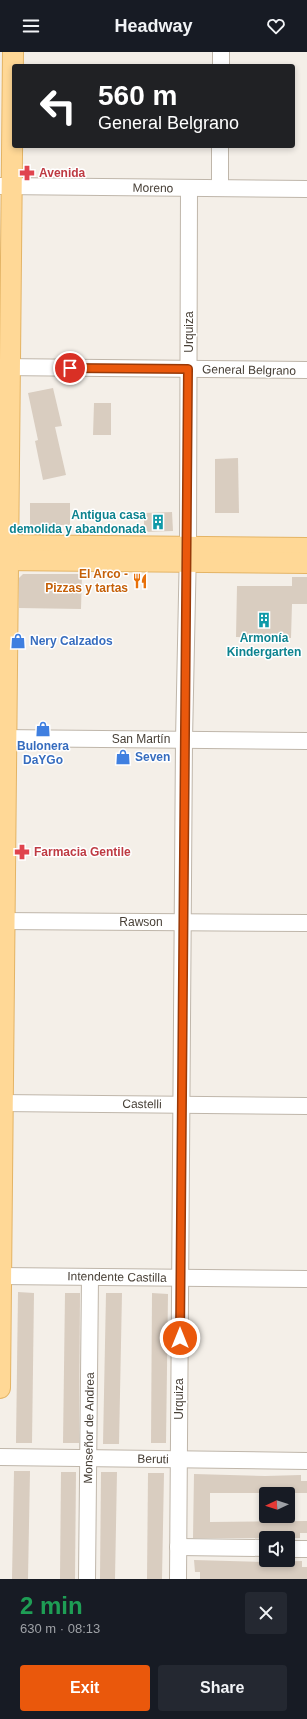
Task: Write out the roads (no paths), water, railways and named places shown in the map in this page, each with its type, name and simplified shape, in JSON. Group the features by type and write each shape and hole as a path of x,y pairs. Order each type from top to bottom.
{"main road":[{"path":"12,64 13,52"},
{"path":"0,1388 6,186 12,71"},
{"path":"188,555 307,548"},
{"path":"4,553 188,555 307,564"}],"street":[{"path":"221,52 221,64"},
{"path":"220,148 220,188"},
{"name":"Moreno","path":"6,186 307,189"},
{"name":"Urquiza","path":"178,1579 184,740 188,555 189,188"},
{"name":"General Belgrano","path":"5,367 307,370"},
{"name":"San Martín","path":"3,738 307,741"},
{"name":"Rawson","path":"2,921 307,924"},
{"name":"Castelli","path":"1,1103 307,1106"},
{"name":"Intendente Castilla","path":"1,1276 307,1279"},
{"name":"Monseñor de Andrea","path":"87,1579 90,1277"},
{"name":"Beruti","path":"0,1457 307,1461"},
{"path":"178,1547 259,1548"},
{"path":"295,1549 307,1549"}],"place":[{"name":"Avenida","path":"27,173"},
{"name":"Antigua casa demolida y abandonada","path":"158,522"},
{"name":"El Arco - Pizzas y tartas","path":"140,581"},
{"name":"Armonía Kindergarten","path":"264,620"},
{"name":"Nery Calzados","path":"18,641"},
{"name":"Bulonera DaYGo","path":"43,729"},
{"name":"Seven","path":"123,757"},
{"name":"Farmacia Gentile","path":"22,852"}]}
